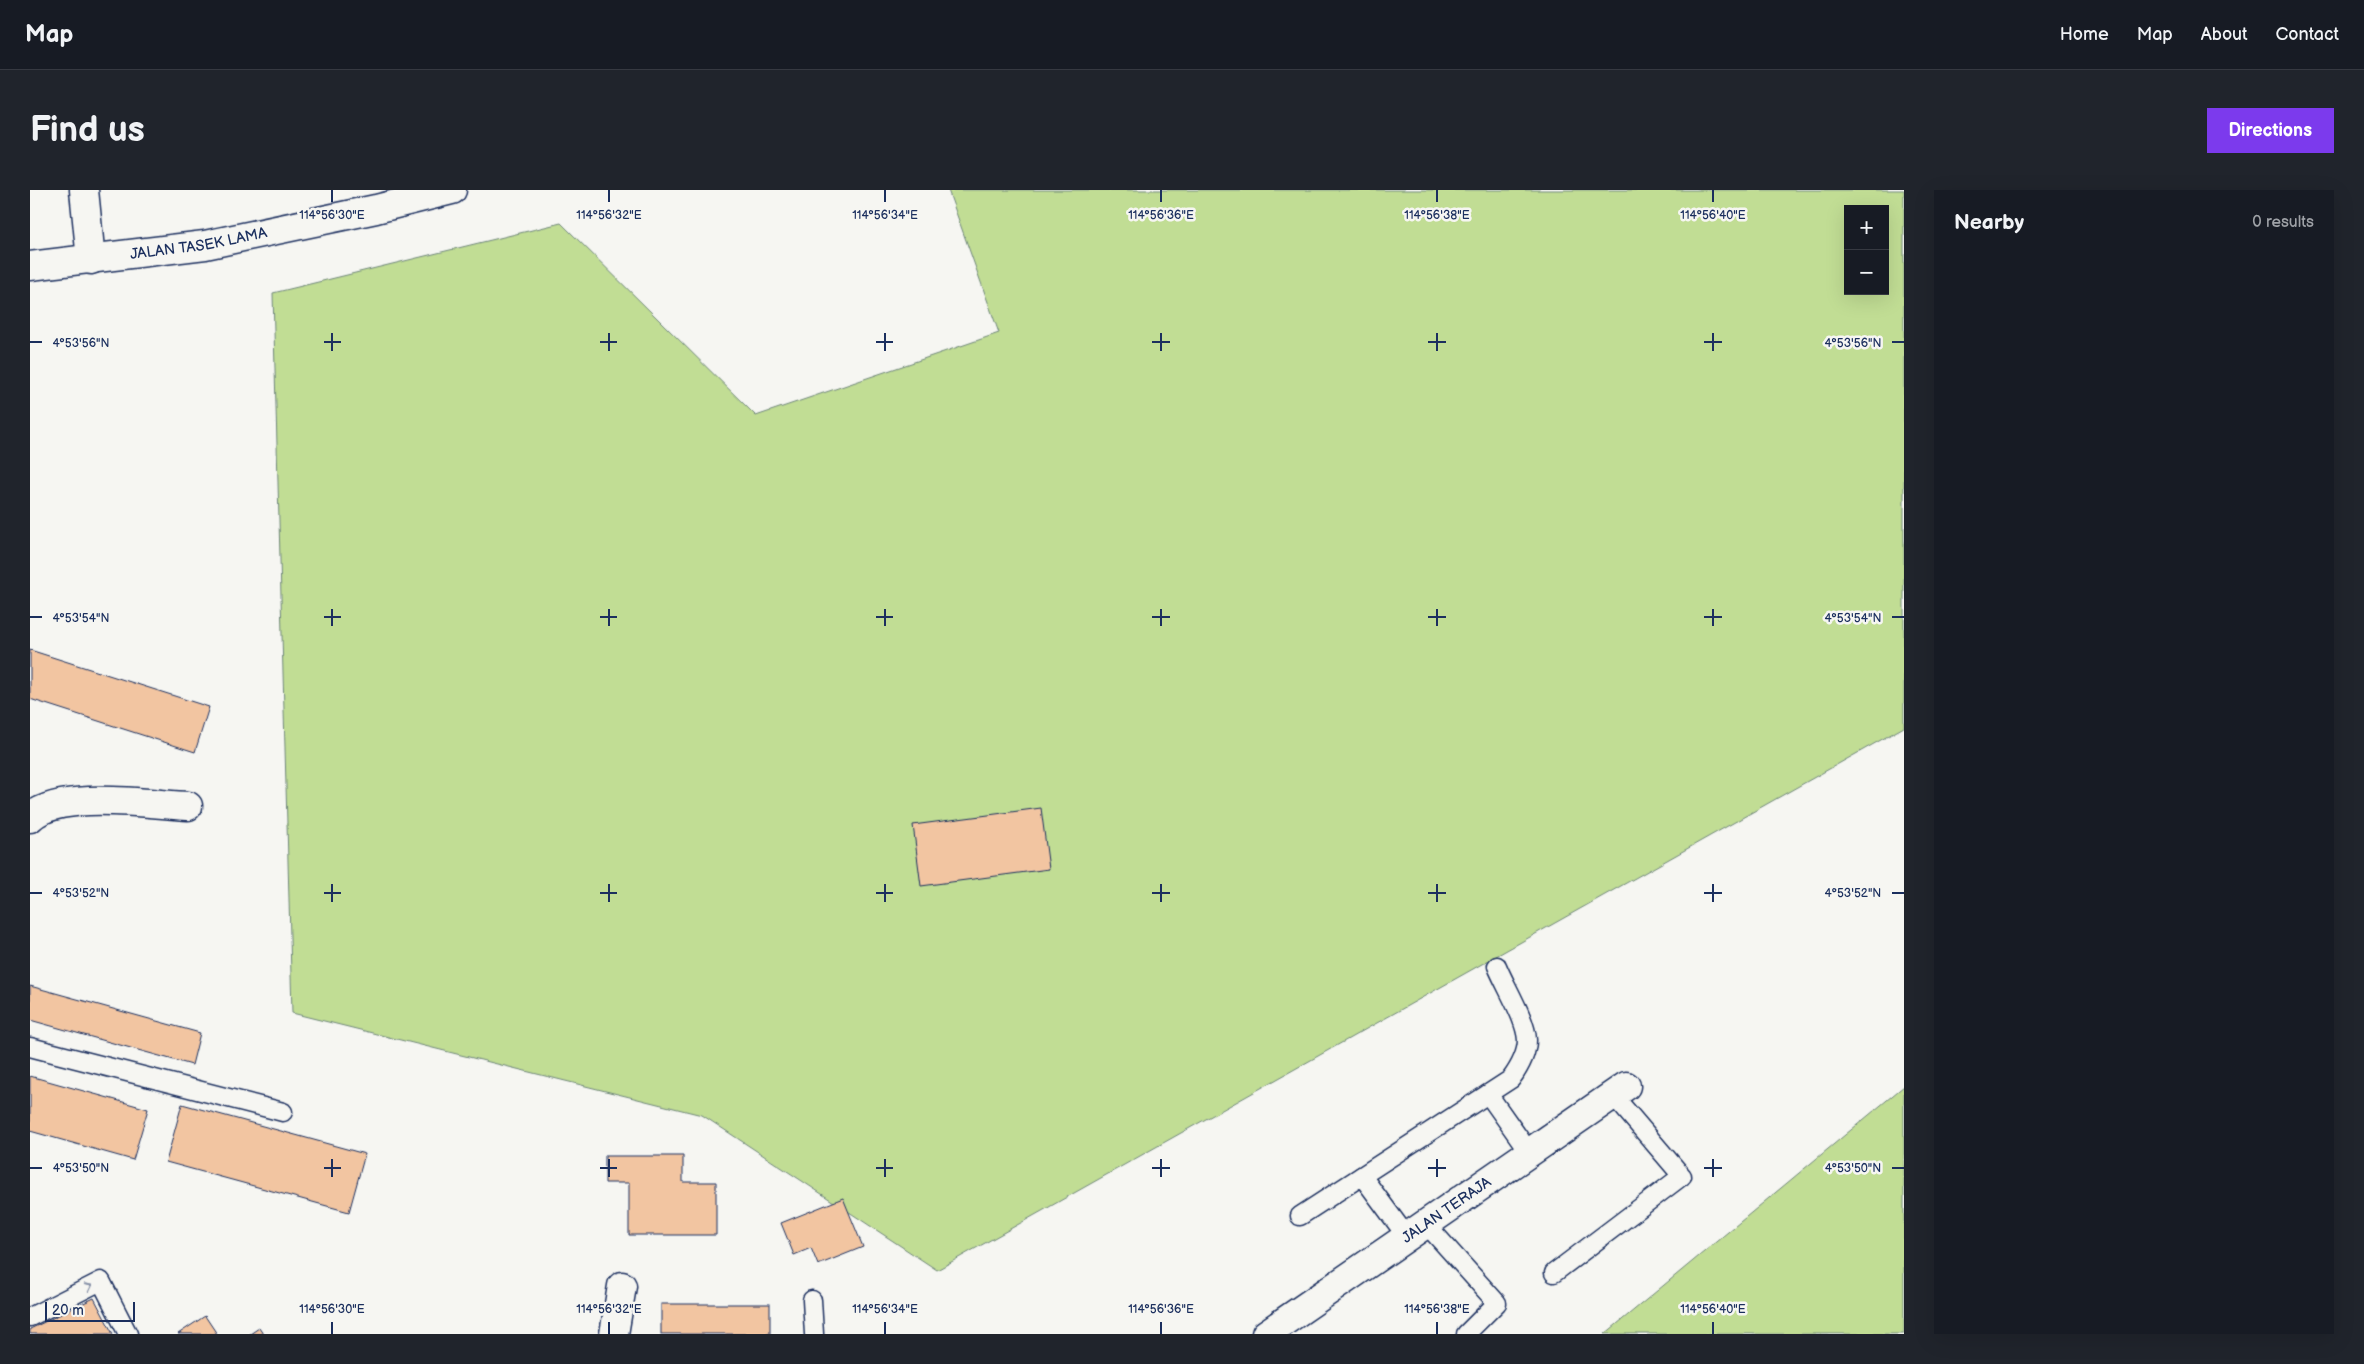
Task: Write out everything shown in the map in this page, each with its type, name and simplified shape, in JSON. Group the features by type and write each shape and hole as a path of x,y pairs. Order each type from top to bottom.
{"street":[{"path":"84,190 91,260"},
{"name":"JALAN TASEK LAMA","path":"30,266 91,260 205,244 376,209 452,190"},
{"path":"30,818 38,811 83,800 188,806"},
{"name":"JALAN TERAJA","path":"1266,1334 1619,1090"},
{"path":"614,1334 622,1286"}],"lane":[{"path":"1300,1216 1511,1080 1522,1063 1527,1039 1521,1019 1497,966"},
{"path":"30,1047 283,1112"},
{"path":"1554,1273 1682,1176 1619,1090"},
{"path":"1488,1094 1529,1152"},
{"path":"1362,1176 1416,1230 1497,1303 1466,1334"},
{"path":"30,1317 101,1281 128,1334"},
{"path":"812,1300 814,1334"}],"green space":[{"path":"948,190 1904,190 1904,727 937,1270 702,1115 292,1013 273,293 561,223 756,416 999,333"},
{"path":"1904,1086 1904,1334 1605,1334"}],"building":[{"path":"30,650 209,707 195,752 30,699"},
{"path":"1041,808 1049,869 921,886 913,825"},
{"path":"30,986 200,1033 192,1065 30,1020"},
{"path":"30,1076 148,1109 133,1160 30,1131"},
{"path":"182,1104 365,1154 349,1212 166,1162"},
{"path":"605,1156 683,1156 683,1182 716,1182 716,1235 629,1235 629,1183 605,1183"},
{"path":"843,1198 863,1247 818,1265 811,1248 794,1255 781,1223"},
{"path":"94,1298 113,1334 30,1334 30,1329"},
{"path":"661,1304 770,1304 770,1334 661,1334"},
{"path":"205,1316 217,1334 178,1334"},
{"path":"259,1328 263,1334 250,1334"}]}
